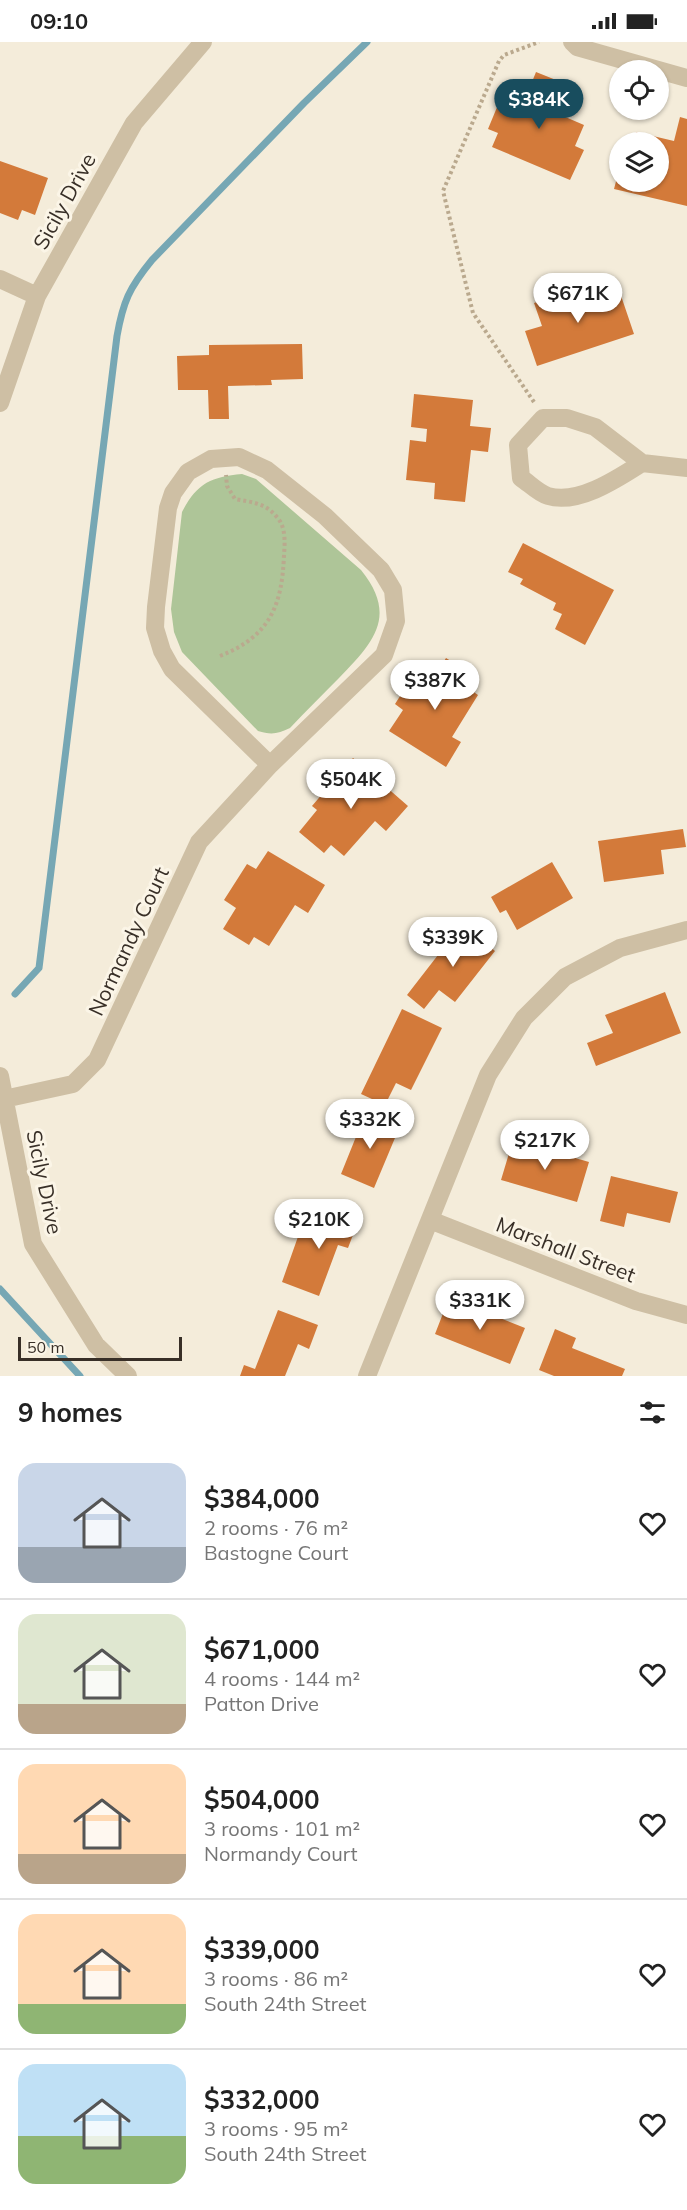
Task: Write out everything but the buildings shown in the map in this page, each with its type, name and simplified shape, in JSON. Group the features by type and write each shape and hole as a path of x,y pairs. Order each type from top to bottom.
{"street":[{"name":"Sicily Drive","path":"0,403 37,296 134,123 203,42"},
{"path":"572,42 577,47 687,78"},
{"path":"0,279 37,296"},
{"path":"642,463 614,480 569,499 546,496 521,478 518,445 543,418 567,418 595,427 642,463 687,468"},
{"name":"Normandy Court","path":"4,1099 73,1084 97,1060 200,842 270,765 384,655 396,621 393,590 381,570 325,516 267,470 239,457 211,459 188,472 173,493 168,508 155,628 162,651 172,669 270,765"},
{"path":"368,1376 488,1075 524,1018 564,977 620,948 687,930"},
{"name":"Sicily Drive","path":"0,1076 33,1244 96,1345 128,1376"},
{"name":"Marshall Street","path":"430,1220 636,1301 687,1315"}],"path":[{"path":"540,42 504,55 499,61 443,191 473,313 518,376 543,418"},
{"path":"220,656 249,642 278,605 285,543 284,529 278,518 259,503 235,499 227,486 225,458"}],"green space":[{"path":"242,474 256,479 361,570 372,586 378,601 380,615 371,640 339,678 290,728 282,732 258,731 182,652 174,632 171,609 182,512 193,494 206,483 222,477"}],"waterway":[{"path":"15,994 39,968 117,336 125,304 132,287 152,260 304,103 367,42"},
{"path":"0,1289 80,1376"}]}
